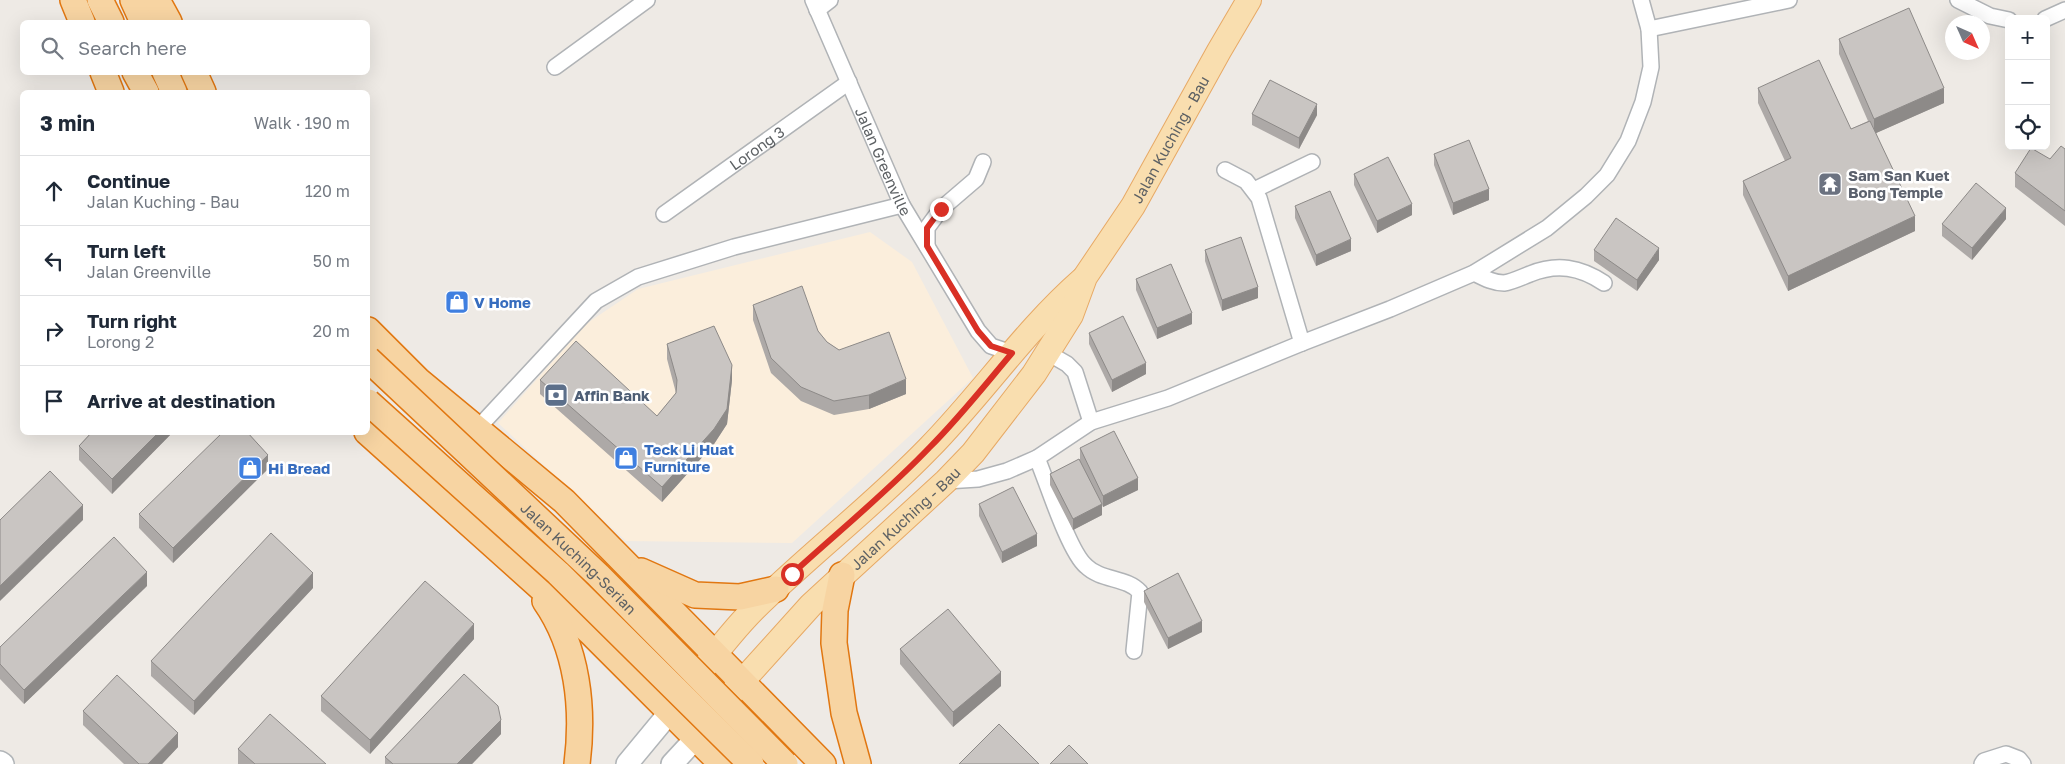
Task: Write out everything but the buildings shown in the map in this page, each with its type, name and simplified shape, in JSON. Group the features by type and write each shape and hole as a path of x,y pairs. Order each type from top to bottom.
{"highway":[{"path":"73,0 81,20"},
{"path":"100,0 110,20"},
{"path":"133,0 142,20"},
{"path":"157,0 168,20"},
{"path":"104,75 110,90"},
{"path":"138,75 145,90"},
{"path":"166,75 173,90"},
{"path":"195,75 202,90"},
{"path":"370,332 418,380 564,501 823,764"},
{"name":"Jalan Kuching-Serian","path":"370,361 598,574 785,764"},
{"name":"Jalan Kuching-Serian","path":"370,404 558,573 751,764"},
{"path":"370,435 590,632 722,764"},
{"path":"627,565 695,595 740,597 776,589"},
{"path":"526,574 552,611 566,636 580,707 580,741 577,764"},
{"path":"842,575 836,610 834,643 844,713 858,764"}],"main road":[{"name":"Jalan Kuching - Bau","path":"696,738 741,681 811,605 946,481 979,446 1048,353 1071,315 1085,277 1133,206 1249,0"},
{"name":"Jalan Kuching - Bau","path":"670,712 714,654 754,610 910,468 956,420 1054,304 1085,277"},
{"path":"626,764 670,712"},
{"path":"672,764 696,738"}],"street":[{"path":"555,66 647,0"},
{"path":"815,5 830,0"},
{"path":"946,481 978,479 1007,471 1037,458 1091,422 1168,398 1302,342 1390,309 1474,273 1547,228 1586,196 1607,174 1628,141 1643,102 1650,67 1650,29 1642,0"},
{"path":"1650,29 1789,0"},
{"path":"1958,0 1990,16 2005,19"},
{"name":"Jalan Greenville","path":"815,5 902,205 978,331 991,346 1012,353"},
{"path":"2050,17 2065,10"},
{"name":"Lorong 3","path":"664,214 848,82"},
{"path":"927,246 927,228 941,209 976,179 982,162"},
{"path":"1254,190 1312,162"},
{"path":"1225,170 1246,181 1259,198 1302,342"},
{"path":"477,429 596,301 638,277 734,247 902,205"},
{"path":"1474,273 1492,282 1506,283 1544,268 1564,267 1590,274 1604,283"},
{"path":"1048,353 1067,364 1075,372 1091,422"},
{"path":"1037,458 1075,552 1085,566 1100,576 1135,586 1140,592 1134,651"},
{"path":"1982,764 1984,761 2006,754 2019,759 2023,764"}],"shaded area":[{"path":"870,232 912,262 973,378 792,543 626,541 498,423 586,324 638,289"}],"place":[{"name":"Sam San Kuet Bong Temple","path":"1830,184"},
{"name":"V Home","path":"457,302"},
{"name":"Affin Bank","path":"556,395"},
{"name":"Teck Li Huat Furniture","path":"626,458"},
{"name":"Hi Bread","path":"250,468"}],"route":[{"path":"792,574 866,509 930,448 1012,353 991,346 978,331 927,246 927,228 941,209"}]}
